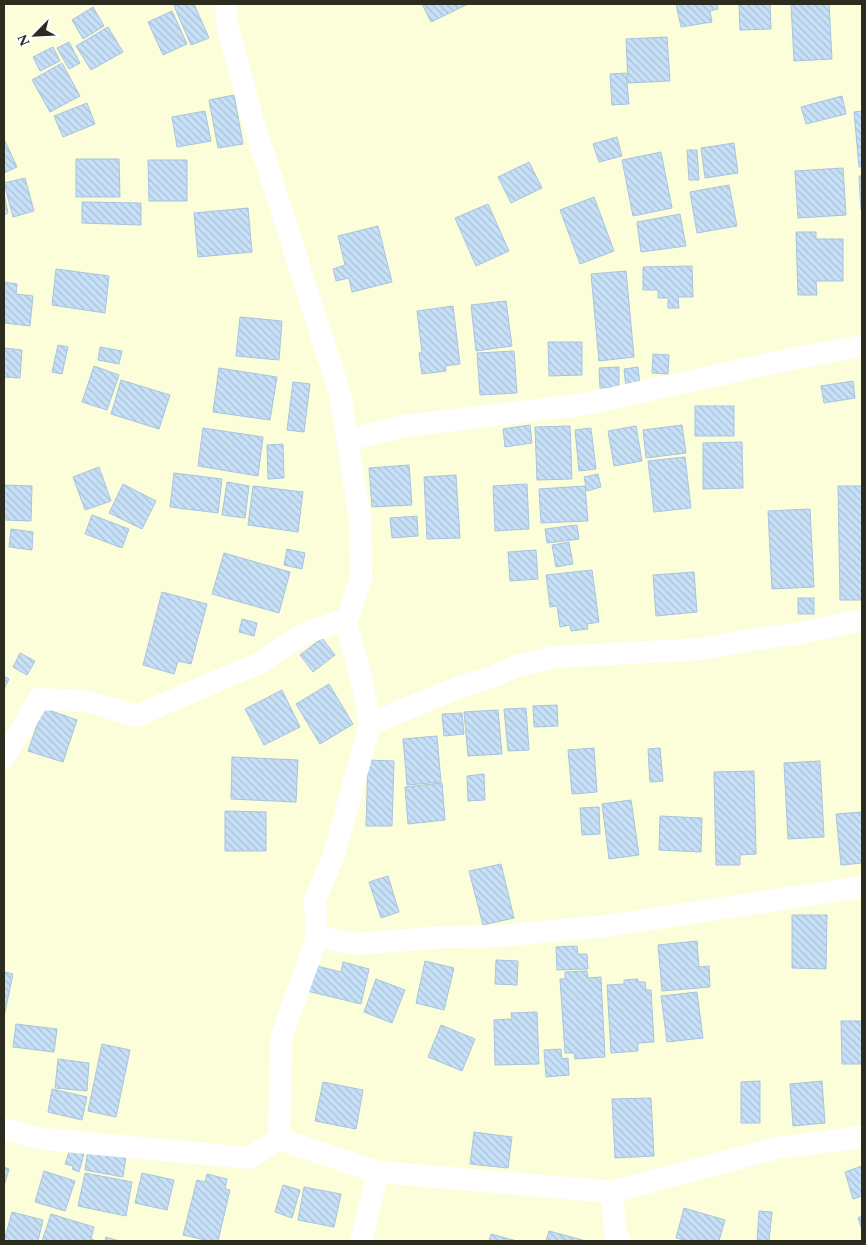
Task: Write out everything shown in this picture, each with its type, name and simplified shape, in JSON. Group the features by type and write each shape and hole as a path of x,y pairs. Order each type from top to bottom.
{"street":[{"path":"4,758 39,699 86,701 136,716 259,664 304,634 345,619 349,614 361,578 360,518 340,394 252,121 227,24 227,4"},
{"path":"347,440 404,426 586,404 796,358 862,346"},
{"path":"279,1139 281,1038 317,937 315,900 334,854 370,724 362,680 345,619"},
{"path":"370,724 462,686 492,677 517,666 555,657 702,649 796,634 862,620"},
{"path":"317,937 355,944 446,937 499,936 606,926 862,887"},
{"path":"4,1129 43,1139 250,1158 279,1139"},
{"path":"279,1139 378,1172 612,1192 777,1148 862,1137"},
{"path":"361,1241 378,1172"},
{"path":"612,1192 617,1240"}],"building":[{"path":"194,4 209,38 191,45 174,6"},
{"path":"422,4 468,4 431,22"},
{"path":"676,4 717,4 718,9 710,11 712,22 681,27"},
{"path":"739,4 770,4 771,29 740,30"},
{"path":"791,4 829,4 832,59 794,61"},
{"path":"93,7 104,26 83,39 72,20"},
{"path":"172,11 187,44 163,55 148,22"},
{"path":"108,27 123,52 91,70 76,46"},
{"path":"667,37 670,81 628,83 626,39"},
{"path":"69,42 80,63 69,69 57,48"},
{"path":"53,47 60,61 40,71 33,57"},
{"path":"62,63 80,96 50,112 32,80"},
{"path":"626,73 629,104 612,105 610,74"},
{"path":"234,95 243,144 218,148 209,100"},
{"path":"842,96 846,114 806,124 801,107"},
{"path":"87,103 95,124 63,137 54,116"},
{"path":"205,111 211,141 177,147 172,117"},
{"path":"862,111 862,167 859,167 854,112"},
{"path":"617,137 622,156 599,162 593,144"},
{"path":"4,142 17,167 4,173"},
{"path":"734,143 738,173 705,178 701,148"},
{"path":"687,150 697,150 699,180 689,180"},
{"path":"661,152 672,208 633,216 622,160"},
{"path":"76,159 119,159 120,197 76,197"},
{"path":"148,160 187,160 187,201 149,201"},
{"path":"529,162 542,188 511,203 498,177"},
{"path":"843,168 846,215 798,218 795,171"},
{"path":"859,176 862,176 862,210 861,210"},
{"path":"25,178 34,211 13,217 4,183"},
{"path":"729,185 737,226 697,233 690,192"},
{"path":"4,194 8,213 4,215"},
{"path":"594,197 614,251 580,264 560,210"},
{"path":"82,202 141,203 141,225 82,223"},
{"path":"488,204 509,251 476,266 455,218"},
{"path":"248,208 252,252 198,257 194,213"},
{"path":"680,214 686,246 641,252 637,222"},
{"path":"378,226 392,282 352,292 349,278 336,281 333,269 345,265 338,236"},
{"path":"796,232 816,232 816,239 843,239 843,281 816,281 817,295 798,295"},
{"path":"692,266 693,297 678,297 679,308 668,308 668,298 658,298 658,290 643,290 643,267"},
{"path":"56,269 109,276 105,313 52,305"},
{"path":"626,271 634,357 599,361 591,274"},
{"path":"4,282 17,284 16,294 33,296 30,326 4,323"},
{"path":"506,301 512,346 476,351 471,305"},
{"path":"453,306 460,364 445,366 446,371 422,374 419,353 422,352 417,311"},
{"path":"240,317 282,321 279,360 236,356"},
{"path":"548,342 582,342 582,375 549,376"},
{"path":"58,345 68,347 62,374 52,372"},
{"path":"100,347 122,351 119,364 98,360"},
{"path":"4,348 22,350 20,378 4,377"},
{"path":"514,351 517,393 480,395 477,353"},
{"path":"653,354 669,355 668,374 652,373"},
{"path":"94,366 119,375 107,410 82,402"},
{"path":"619,367 619,387 600,388 599,368"},
{"path":"638,367 640,386 626,388 624,369"},
{"path":"219,368 277,377 270,420 213,412"},
{"path":"121,380 170,395 159,429 111,414"},
{"path":"853,381 855,398 824,403 821,386"},
{"path":"293,382 310,384 304,432 287,430"},
{"path":"695,406 734,406 734,436 695,436"},
{"path":"530,425 532,443 505,447 503,429"},
{"path":"682,425 686,453 646,458 643,430"},
{"path":"570,426 572,479 537,480 535,427"},
{"path":"636,426 642,461 614,466 608,431"},
{"path":"203,428 263,437 258,476 198,466"},
{"path":"591,428 596,469 579,471 575,430"},
{"path":"742,442 743,488 703,489 703,443"},
{"path":"283,444 284,478 268,479 267,445"},
{"path":"685,457 691,508 654,512 648,461"},
{"path":"409,465 412,505 372,507 369,468"},
{"path":"99,467 111,501 85,510 73,477"},
{"path":"174,473 222,479 218,513 170,507"},
{"path":"598,474 601,487 587,491 584,477"},
{"path":"456,475 460,538 427,539 424,477"},
{"path":"227,482 249,486 245,518 222,515"},
{"path":"123,484 156,501 142,529 109,513"},
{"path":"527,484 529,529 495,531 493,486"},
{"path":"4,485 32,486 31,521 4,520"},
{"path":"253,486 303,492 298,532 248,525"},
{"path":"585,486 588,521 541,523 539,489"},
{"path":"838,486 862,486 862,600 840,600"},
{"path":"810,509 814,587 772,589 768,511"},
{"path":"92,515 129,529 122,548 85,534"},
{"path":"417,516 418,536 392,538 390,518"},
{"path":"577,525 579,539 547,543 545,529"},
{"path":"11,529 33,532 32,550 9,547"},
{"path":"569,542 573,564 556,567 552,545"},
{"path":"287,549 305,553 302,569 284,565"},
{"path":"536,550 538,579 510,581 508,552"},
{"path":"224,553 290,572 279,613 212,594"},
{"path":"592,570 599,622 587,624 588,629 571,631 570,625 560,627 557,606 550,607 546,575"},
{"path":"694,572 697,612 656,616 653,575"},
{"path":"162,592 207,604 191,664 178,661 174,674 143,665"},
{"path":"798,598 814,598 814,614 798,614"},
{"path":"242,619 257,623 254,636 239,632"},
{"path":"322,638 335,655 313,672 300,655"},
{"path":"20,653 35,661 27,675 13,667"},
{"path":"4,676 9,679 4,689"},
{"path":"329,684 353,724 320,744 296,704"},
{"path":"282,690 300,727 264,745 245,709"},
{"path":"557,705 558,726 534,727 533,706"},
{"path":"43,708 77,720 63,762 28,751"},
{"path":"526,708 529,750 508,751 504,709"},
{"path":"498,710 502,754 468,756 464,712"},
{"path":"462,713 464,734 444,736 442,714"},
{"path":"437,736 441,782 407,785 403,739"},
{"path":"594,748 597,792 572,794 568,750"},
{"path":"660,748 663,781 650,782 648,749"},
{"path":"232,757 298,760 296,802 231,799"},
{"path":"368,760 394,761 392,826 366,826"},
{"path":"820,761 824,837 788,839 784,763"},
{"path":"754,771 756,854 740,855 740,865 716,865 714,772"},
{"path":"484,774 485,800 468,801 467,776"},
{"path":"442,783 445,820 408,824 405,787"},
{"path":"631,800 639,855 609,859 602,804"},
{"path":"599,807 600,834 582,835 580,808"},
{"path":"225,811 266,812 266,851 225,851"},
{"path":"862,812 862,863 841,865 836,814"},
{"path":"660,816 702,818 701,852 659,850"},
{"path":"501,864 514,918 483,925 469,871"},
{"path":"388,876 399,912 381,918 369,882"},
{"path":"792,915 827,915 826,969 792,968"},
{"path":"697,941 699,967 709,966 710,987 662,991 658,945"},
{"path":"577,946 578,954 587,954 588,969 557,970 556,947"},
{"path":"496,960 518,961 517,985 495,984"},
{"path":"425,961 454,968 444,1010 416,1003"},
{"path":"343,962 369,969 361,1004 307,991 313,965 341,972"},
{"path":"587,971 588,978 601,977 605,1057 575,1059 574,1053 565,1053 560,979 565,979 565,972"},
{"path":"4,972 13,974 4,1017"},
{"path":"376,979 405,990 392,1023 364,1012"},
{"path":"638,979 638,982 645,982 646,990 651,990 654,1042 638,1043 638,1051 611,1053 607,985 624,984 624,980"},
{"path":"697,992 703,1038 667,1042 661,996"},
{"path":"537,1012 539,1064 495,1065 494,1020 512,1019 511,1013"},
{"path":"841,1021 862,1021 862,1064 842,1064"},
{"path":"16,1024 57,1029 54,1052 13,1047"},
{"path":"441,1025 475,1039 462,1071 428,1057"},
{"path":"102,1044 130,1050 116,1117 88,1111"},
{"path":"561,1049 562,1059 568,1058 569,1075 546,1077 544,1050"},
{"path":"58,1059 89,1063 87,1091 55,1088"},
{"path":"760,1081 760,1123 741,1123 741,1082"},
{"path":"822,1081 825,1123 793,1126 790,1084"},
{"path":"323,1082 363,1090 356,1129 315,1121"},
{"path":"52,1089 87,1097 82,1120 48,1112"},
{"path":"651,1098 654,1156 615,1158 612,1099"},
{"path":"474,1132 512,1137 508,1168 470,1164"},
{"path":"71,1146 85,1150 79,1172 72,1169 73,1166 65,1164"},
{"path":"88,1149 126,1156 123,1177 85,1170"},
{"path":"862,1166 862,1196 853,1199 845,1172"},
{"path":"4,1167 9,1169 4,1186"},
{"path":"44,1171 75,1181 65,1211 35,1202"},
{"path":"85,1173 132,1182 126,1216 78,1206"},
{"path":"142,1173 174,1180 167,1210 135,1203"},
{"path":"207,1174 227,1179 225,1189 230,1190 218,1241 183,1235 197,1180 205,1182"},
{"path":"283,1185 300,1190 292,1218 275,1212"},
{"path":"304,1187 341,1194 334,1227 298,1220"},
{"path":"684,1208 725,1220 719,1241 689,1241 676,1238"},
{"path":"759,1211 772,1212 769,1241 757,1241"},
{"path":"12,1212 43,1220 38,1241 4,1241"},
{"path":"51,1214 94,1227 91,1239 97,1241 42,1241"},
{"path":"862,1216 862,1230 858,1218"},
{"path":"549,1231 586,1241 546,1241"},
{"path":"491,1234 517,1241 489,1241"},
{"path":"106,1237 119,1241 105,1241"}]}
